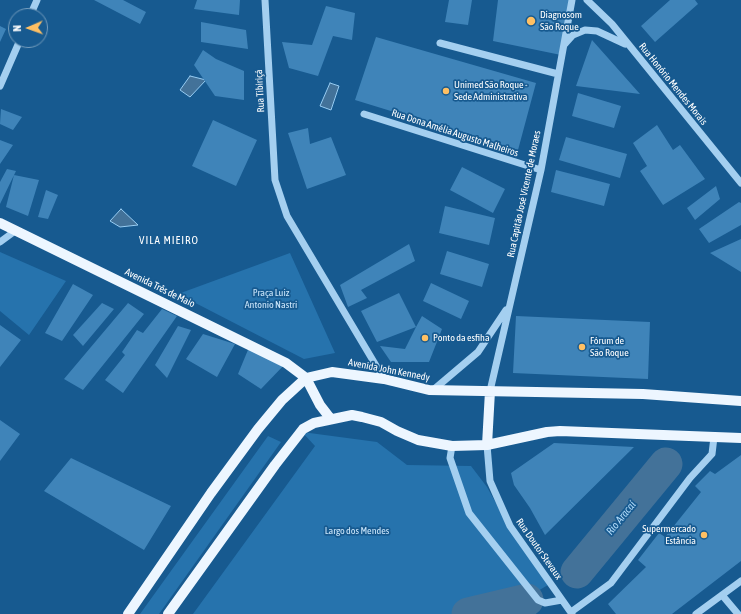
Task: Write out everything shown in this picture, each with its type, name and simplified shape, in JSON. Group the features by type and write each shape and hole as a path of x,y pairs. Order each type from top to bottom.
{"main road":[{"name":"Avenida Três de Maio","path":"0,223 286,363 306,378"},
{"name":"Avenida John Kennedy","path":"128,614 211,493 258,429 282,400 306,378 332,372 384,379 404,386 432,391 490,390 643,394 741,401"},
{"path":"306,378 320,405 330,418"},
{"path":"487,445 490,390"},
{"path":"168,614 303,429 330,418 352,415 362,417 382,422 397,431 418,440 452,446 487,445 547,432 560,431 741,438"}],"street":[{"name":"Rua Tibiriçá","path":"265,0 275,180 287,216 384,379"},
{"name":"Rua Capitão José Vicente de Moraes","path":"490,390 541,170 572,0"},
{"name":"Rua Honório Mendes Morais","path":"587,0 612,24 741,183"},
{"path":"563,47 573,34 585,30 603,33 629,46"},
{"path":"440,43 558,74"},
{"path":"0,86 17,48"},
{"name":"Rua Dona Amélia Augusto Malheiros","path":"364,114 541,170"},
{"path":"0,242 16,231"},
{"path":"432,391 478,352 509,304"},
{"path":"572,613 612,583 690,478 712,454 714,437"},
{"name":"Rua Doutor Stevaux","path":"487,445 490,481 510,526 572,613"},
{"path":"452,446 450,458 469,513 538,600 546,603 562,600"},
{"path":"696,614 741,581"},
{"path":"722,595 738,614"}],"green space":[{"path":"0,252 66,281 29,335 0,311"},
{"name":"Praça Luiz Antonio Nastri","path":"290,253 335,353 304,359 178,294"},
{"name":"Largo dos Mendes","path":"302,432 377,442 407,465 471,466 487,487 516,539 548,585 531,595 459,611 455,614 193,614 315,446"},
{"path":"268,436 281,442 159,614 140,614"}],"shaded area":[{"path":"190,76 206,80 190,97 180,90"},
{"path":"330,83 339,86 331,110 320,106"},
{"path":"121,209 138,225 120,227 110,221"}],"building":[{"path":"94,0 123,0 146,12 140,24"},
{"path":"197,0 240,0 239,15 194,9"},
{"path":"449,0 472,0 468,25 445,22"},
{"name":"Diagnosom São Roque","path":"498,0 571,0 561,55 493,41"},
{"path":"670,0 695,0 698,4 655,42 641,26"},
{"path":"326,6 355,13 352,40 333,36 318,76 289,68 282,42 312,45"},
{"path":"201,22 246,30 248,49 201,42"},
{"path":"0,26 6,29 0,42"},
{"name":"Unimed São Roque - Sede Administrativa","path":"376,37 536,83 518,150 355,100"},
{"path":"592,40 640,94 576,86"},
{"path":"203,50 216,59 244,71 244,100 215,96 194,65"},
{"path":"578,93 621,106 614,128 572,116"},
{"path":"1,109 22,117 13,130 0,124"},
{"path":"213,120 257,140 236,186 192,166"},
{"path":"657,125 673,150 680,145 705,179 663,205 640,171 647,166 633,143"},
{"path":"308,128 310,144 331,137 346,175 307,189 288,133"},
{"path":"566,137 627,154 620,178 559,160"},
{"path":"0,140 13,145 0,164"},
{"path":"462,167 505,189 493,213 450,190"},
{"path":"7,169 16,171 0,204 0,182"},
{"path":"556,170 610,184 604,206 551,192"},
{"path":"14,175 39,180 28,216 6,207"},
{"path":"716,186 720,199 695,220 687,208"},
{"path":"46,190 58,195 48,219 38,217"},
{"path":"739,202 741,203 741,225 709,243 699,229"},
{"path":"445,206 495,218 489,245 439,233"},
{"path":"741,239 741,272 710,253"},
{"path":"409,244 415,261 361,290 367,298 348,307 340,285"},
{"path":"447,251 489,264 482,287 440,274"},
{"path":"431,283 469,301 461,319 423,301"},
{"path":"73,284 93,295 62,341 45,333"},
{"path":"399,293 416,327 377,342 361,311"},
{"path":"102,303 114,309 83,346 73,335"},
{"path":"128,303 144,314 83,390 64,379"},
{"path":"162,309 177,316 123,393 105,380 125,355 122,352 137,330 143,333"},
{"name":"Ponto da esfiha","path":"422,316 442,329 429,362 391,362 380,346 405,349"},
{"name":"Fórum de São Roque","path":"516,316 650,322 648,379 513,373"},
{"path":"0,325 21,340 0,367"},
{"path":"178,326 191,330 167,378 155,365"},
{"path":"203,334 235,344 217,377 186,359"},
{"path":"250,345 286,363 261,389 238,374"},
{"path":"0,420 20,434 0,461"},
{"path":"554,443 634,447 545,535 530,508 514,485 511,473"},
{"name":"Supermercado Estância","path":"741,455 741,561 672,614 616,614 608,604 646,567 638,560 659,533 665,537 701,492 695,486 710,471 715,474"},
{"path":"71,458 171,506 144,550 44,491"}],"waterway":[{"name":"Rio Aracaí","path":"577,572 666,464"},
{"name":"Rio Aracaí","path":"468,614 527,600"}],"place":[{"name":"Diagnosom São Roque","path":"531,21"},
{"name":"Unimed São Roque - Sede Administrativa","path":"446,91"},
{"name":"Ponto da esfiha","path":"425,338"},
{"name":"Fórum de São Roque","path":"582,347"},
{"name":"Supermercado Estância","path":"704,535"}],"district":[{"name":"VILA MIEIRO","path":"169,241"}]}
